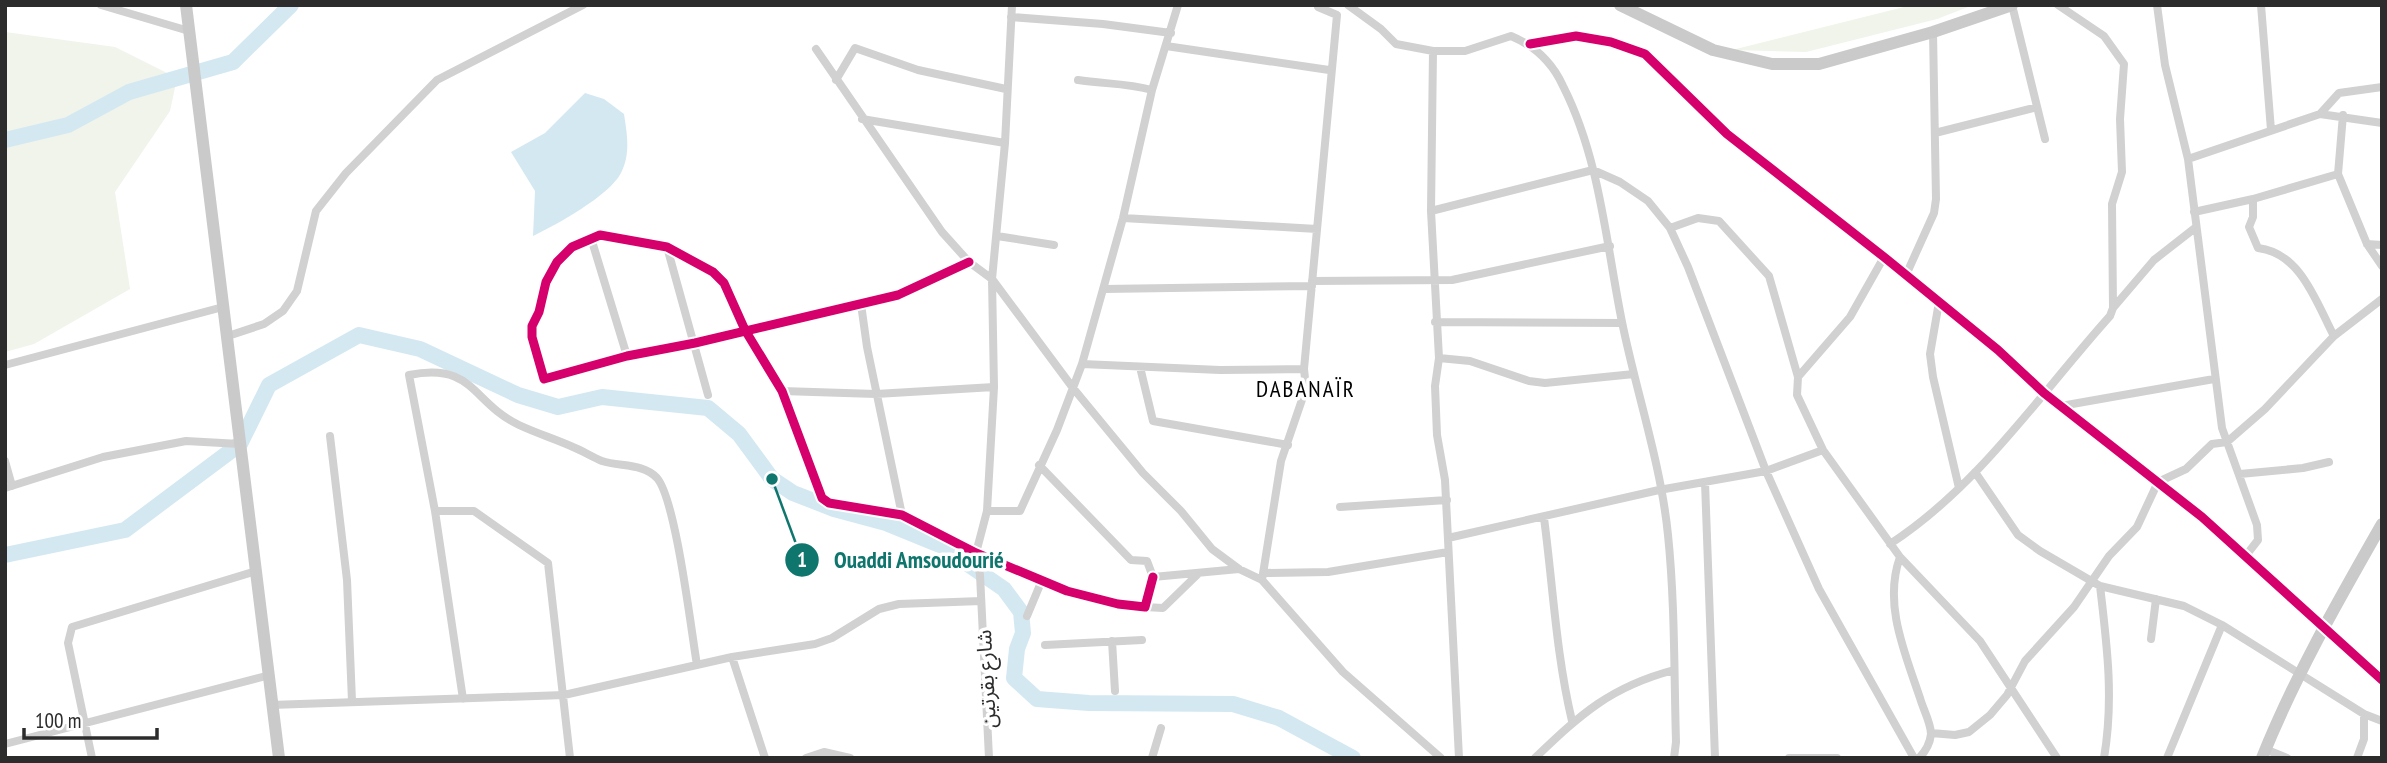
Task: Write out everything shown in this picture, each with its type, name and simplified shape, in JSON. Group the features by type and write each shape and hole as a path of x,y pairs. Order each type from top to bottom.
{"street":[{"path":"102,5 190,31"},
{"path":"186,5 279,758"},
{"path":"228,336 264,324 283,311 297,291 316,211 346,173 437,80 583,5"},
{"name":"شارع بقرتين","path":"989,758 976,553 986,511 994,387 992,279 1005,143 1012,5"},
{"path":"986,511 1020,511 1037,478 1039,466 1073,388 1104,289 1152,90 1178,5"},
{"path":"1348,5 1381,29 1396,44 1433,51 1465,51 1511,36 1530,44 1553,68 1563,86 1593,170 1610,246 1622,323 1668,532 1676,742 1674,758"},
{"path":"1620,5 1713,50 1772,64 1819,64 1933,32 2012,5 2045,139"},
{"path":"2058,5 2104,36 2124,64 2122,172 2112,204 2113,308"},
{"path":"2157,5 2165,65 2188,159 2222,428 2257,525 2258,540 2244,558"},
{"path":"2261,5 2271,130"},
{"path":"1319,6 1337,15 1329,70 1304,369 1306,388 1281,461 1263,576 1343,672 1441,758"},
{"path":"1011,17 1103,24 1171,33"},
{"path":"1906,275 1934,214 1937,183 1933,32"},
{"path":"1530,44 1576,36 1611,42 1645,54 1727,134 1884,257 2044,393 2158,482 2323,624 2382,680"},
{"path":"1166,46 1329,70"},
{"path":"836,80 855,48 918,70 1006,89"},
{"path":"816,49 942,232 969,262 992,279 1073,388 1143,473 1181,511 1212,549 1239,569 1263,576 1328,572 1448,552"},
{"path":"1433,51 1431,211 1439,358 1435,386 1437,435 1447,500 1459,758"},
{"path":"1078,80 1105,85 1125,83 1152,90"},
{"path":"2320,114 2339,93 2382,87"},
{"path":"1935,133 2037,107"},
{"path":"2188,159 2320,114 2382,122"},
{"path":"2343,115 2337,174 2368,244 2382,266"},
{"path":"862,119 1005,143"},
{"path":"1431,211 1593,170 1620,182 1647,201 1670,228 1688,267 1766,471 1819,589 1917,758 1927,750 1931,733 1900,637 1893,599 1894,575 1900,557"},
{"path":"2194,212 2253,199 2337,174"},
{"path":"2253,199 2253,217 2249,227 2258,248 2278,253 2299,271 2334,336"},
{"path":"1123,218 1317,229"},
{"path":"1670,228 1698,218 1719,222 1769,275 1798,377 1798,403 1823,450 1900,557 1959,617 2012,686 2057,758"},
{"path":"1890,544 1922,523 1975,472 2110,316 2113,308 2154,260 2195,228"},
{"path":"969,262 898,295 745,330 695,344 627,356 544,379 541,376 532,326 539,312 546,282 557,262 572,247 591,238 607,235 667,247 713,272 724,283 745,330 782,391 822,498 829,503 902,515 976,553 1090,598 1163,608 1200,573"},
{"path":"997,236 1054,245"},
{"path":"591,238 627,356"},
{"path":"2368,244 2382,245"},
{"path":"1104,289 1452,280 1610,246"},
{"path":"667,247 708,395"},
{"path":"1798,377 1850,317 1884,257"},
{"path":"1931,733 1955,735 1969,732 1990,715 2012,686 2025,661 2074,607 2091,580 2137,527 2158,482 2186,469 2212,444 2227,442 2265,409 2334,336 2382,299"},
{"path":"1939,302 1930,354 1959,488"},
{"path":"861,304 876,394 902,515"},
{"path":"5,365 223,307"},
{"path":"1435,322 1622,323"},
{"path":"1439,358 1470,360 1529,381 1545,383 1634,374"},
{"path":"1082,364 1304,369"},
{"path":"1140,367 1153,421 1288,445"},
{"path":"463,699 435,511 409,375 428,372 447,373 462,379 493,408 517,424 603,461 641,468 659,479 674,523 697,665"},
{"path":"2061,406 2214,379"},
{"path":"782,391 876,394 994,387"},
{"path":"330,436 347,580 352,701"},
{"path":"5,461 8,487 103,457 186,441 240,444"},
{"path":"1448,538 1659,490 1766,471 1823,450"},
{"path":"2240,474 2303,468 2329,462"},
{"path":"1039,466 1131,560 1147,561 1153,577 1145,607"},
{"path":"1975,472 2018,535 2100,586 2184,606 2222,625 2364,714 2382,721"},
{"path":"1705,482 1715,758"},
{"path":"1340,507 1447,500"},
{"path":"435,511 474,511 548,563 570,758"},
{"path":"1544,518 1558,657 1572,721"},
{"path":"2287,758 2264,754 2323,624 2377,543 2382,524"},
{"path":"1153,577 1239,569"},
{"path":"93,758 68,643 72,627 256,571"},
{"path":"1027,617 1042,580"},
{"path":"2100,586 2110,668 2110,720 2104,758"},
{"path":"2151,639 2156,599"},
{"path":"271,705 564,695 732,657 824,641 879,609 899,604 981,601"},
{"path":"2167,758 2222,625"},
{"path":"1045,645 1142,640"},
{"path":"1112,641 1115,691"},
{"path":"732,657 765,758"},
{"path":"1535,758 1572,721 1626,687 1674,670"},
{"path":"5,744 270,675"},
{"path":"2357,758 2364,739 2364,714"},
{"path":"1152,758 1161,728"},
{"path":"806,758 824,752 850,758"},
{"path":"1789,758 1837,758"}],"shaded area":[{"path":"1912,5 1973,5 1937,19 1806,52 1732,50"},
{"path":"5,32 115,47 177,78 170,111 115,192 130,289 34,344 5,352"}],"water":[{"path":"585,93 604,99 624,114 627,144 624,166 615,182 594,200 533,236 535,191 511,152 545,133"}],"waterway":[{"path":"5,140 68,125 129,92 233,62 291,5"},
{"path":"5,555 125,530 240,444 269,385 359,335 420,349 518,395 558,407 602,397 708,408 739,434 772,479 793,493 834,509 886,523 940,545 1004,589 1021,612 1023,633 1017,649 1014,678 1037,699 1089,703 1233,704 1279,718 1353,758"}],"cycle path":[{"path":"1530,44 1576,36 1611,42 1645,54 1727,134 1884,257 1998,350 2044,393 2202,517 2382,680"},
{"path":"969,262 898,295 695,343 627,356 544,379 532,337 532,326 539,312 546,282 557,262 572,247 600,235 667,247 713,272 724,283 745,330 782,391 822,498 829,503 902,515 976,553 1067,591 1118,604 1145,607 1153,577"}],"place":[{"name":"Ouaddi Amsoudourié","path":"772,479"}],"district":[{"name":"DABANAÏR","path":"1306,388"}]}
